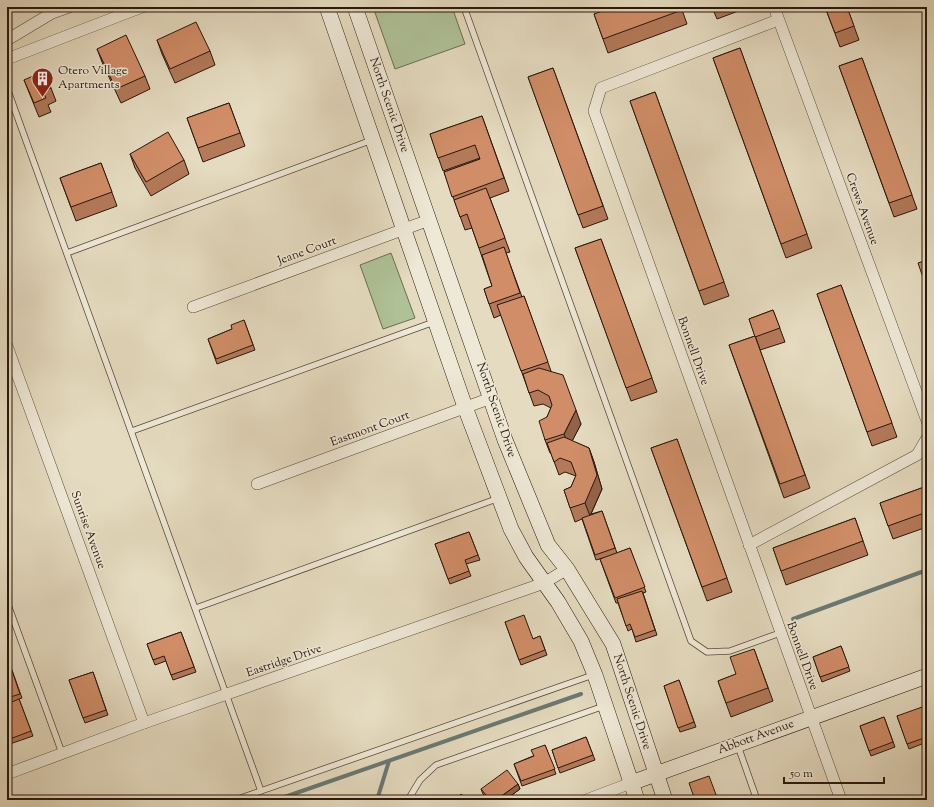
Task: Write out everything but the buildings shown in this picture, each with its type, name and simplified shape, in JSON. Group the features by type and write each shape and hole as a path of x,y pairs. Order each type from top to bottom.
{"main road":[{"path":"327,7 465,407 511,529 526,557 558,602 580,641 595,675 637,800"},
{"name":"North Scenic Drive","path":"355,7 505,440 548,545 567,569 613,644 665,800"},
{"name":"Abbott Avenue","path":"631,783 927,676"}],"street":[{"path":"7,40 52,13 69,7"},
{"path":"7,59 142,7"},
{"name":"Crews Avenue","path":"774,7 927,421"},
{"name":"Bonnell Drive","path":"778,20 601,88 594,111 841,800"},
{"name":"Jeane Court","path":"193,307 430,220"},
{"name":"Sunrise Avenue","path":"7,346 144,723"},
{"name":"Eastmont Court","path":"257,484 491,398"},
{"path":"749,545 918,455 927,438"},
{"name":"Eastridge Drive","path":"7,774 144,723 544,583 567,569"},
{"name":"Abbott Avenue","path":"586,800 631,783"}],"lane":[{"path":"464,7 691,641 708,652 730,652 780,633"},
{"path":"7,88 262,791"},
{"path":"67,253 373,140"},
{"path":"132,431 436,321"},
{"path":"196,608 499,498"},
{"path":"7,602 62,753"},
{"path":"235,800 595,675"},
{"path":"408,800 420,780 436,765 605,706"},
{"path":"737,744 757,800"}],"green space":[{"path":"373,7 452,7 465,44 395,69"},
{"path":"391,253 415,318 383,329 360,265"}],"waterway":[{"path":"793,619 927,570"},
{"path":"276,800 581,694"},
{"path":"377,800 389,761"}],"place":[{"name":"Otero Village Apartments","path":"43,98"}]}
